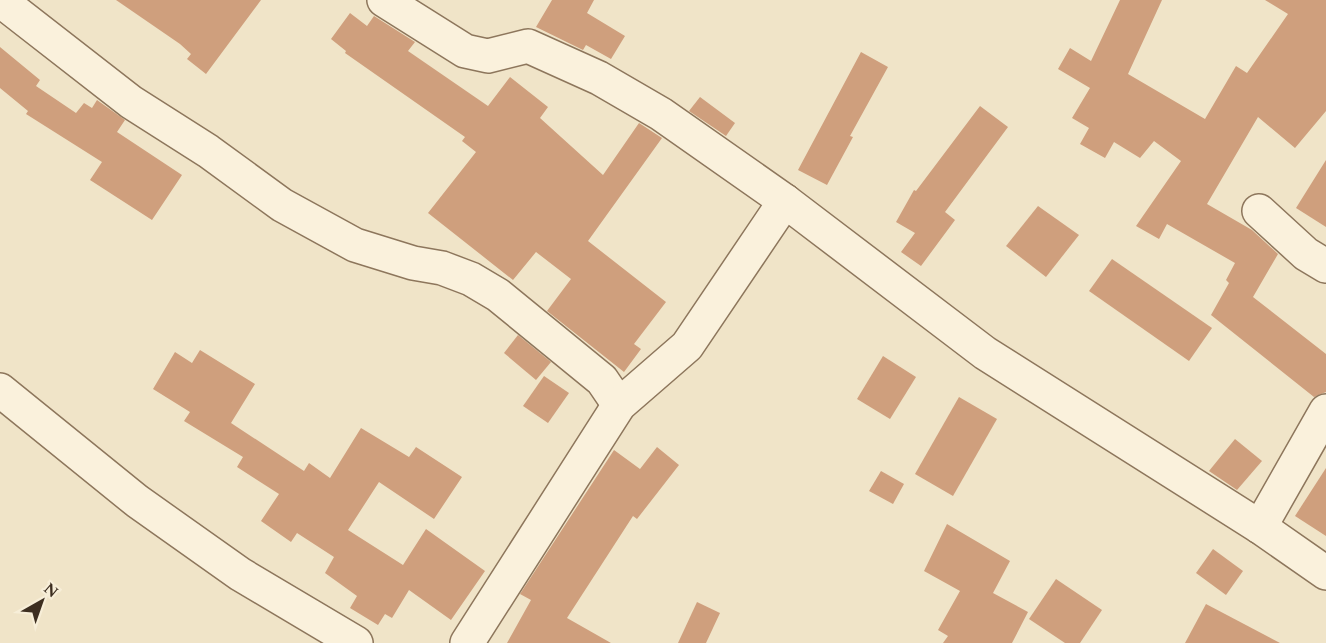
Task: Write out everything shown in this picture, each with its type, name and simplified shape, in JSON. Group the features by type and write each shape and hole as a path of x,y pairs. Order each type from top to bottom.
{"street":[{"path":"0,0 131,102 208,151 282,205 355,245 412,263 442,268 471,279 498,295 602,380 619,405"},
{"path":"384,0 465,51 488,56 528,46 599,78 661,114 785,201 985,352 1260,527 1326,573"},
{"path":"467,643 619,405 687,346 785,201"},
{"path":"1258,211 1306,254 1326,266"},
{"path":"0,390 137,501 240,574 356,643"},
{"path":"1260,527 1326,411"}],"building":[{"path":"116,0 261,0 206,74 187,59 191,54 180,44"},
{"path":"552,0 594,0 587,13 625,36 611,59 586,45 583,50 536,27"},
{"path":"1120,0 1162,0 1128,74 1205,119 1236,66 1247,73 1288,14 1265,0 1326,0 1326,111 1295,148 1258,117 1207,204 1252,230 1278,254 1253,297 1326,354 1326,392 1314,397 1211,315 1229,283 1226,280 1235,263 1167,224 1159,239 1136,226 1181,161 1154,141 1140,158 1114,142 1105,158 1080,144 1089,128 1072,118 1090,88 1058,69 1070,48 1091,61"},
{"path":"350,13 367,26 374,16 415,42 408,51 488,106 510,77 548,107 540,118 603,175 639,123 662,138 588,241 666,302 634,344 641,349 624,372 547,311 571,279 536,252 513,280 428,213 476,152 462,141 465,137 345,53 346,51 331,39"},
{"path":"0,47 40,80 36,86 76,113 84,103 92,108 97,100 125,120 117,132 182,175 152,220 90,180 102,162 26,114 28,111 0,88"},
{"path":"861,52 888,67 850,136 853,137 827,185 798,170"},
{"path":"700,97 735,123 726,136 689,111"},
{"path":"980,106 1008,127 945,212 955,220 921,266 901,252 915,233 896,222 914,190 916,191"},
{"path":"1326,160 1326,227 1296,208"},
{"path":"1038,206 1079,235 1046,277 1006,246"},
{"path":"1112,259 1212,328 1189,361 1089,291"},
{"path":"518,335 551,362 536,380 504,353"},
{"path":"200,350 255,384 231,423 304,471 309,463 330,478 361,428 409,457 416,447 462,477 434,519 379,482 348,530 403,565 426,529 485,571 451,620 409,590 392,618 385,614 378,625 350,608 357,596 325,573 334,557 297,533 291,542 261,521 279,494 237,467 243,457 184,421 190,412 153,389 175,352 192,363"},
{"path":"883,356 916,377 890,419 857,399"},
{"path":"544,376 569,393 548,423 523,406"},
{"path":"959,397 997,419 953,496 915,474"},
{"path":"1235,439 1262,461 1237,490 1209,471"},
{"path":"657,447 679,465 637,519 633,516 567,618 611,643 507,643 531,600 520,594 614,450 640,469"},
{"path":"1326,468 1326,536 1295,516"},
{"path":"881,471 904,484 893,504 869,491"},
{"path":"947,524 1010,561 993,593 1028,612 1012,643 943,643 948,636 938,630 960,591 924,571"},
{"path":"1213,549 1243,571 1226,595 1196,573"},
{"path":"1056,579 1102,610 1080,643 1065,643 1029,619"},
{"path":"697,602 720,613 706,643 678,643"},
{"path":"1206,604 1280,643 1185,643"}]}
